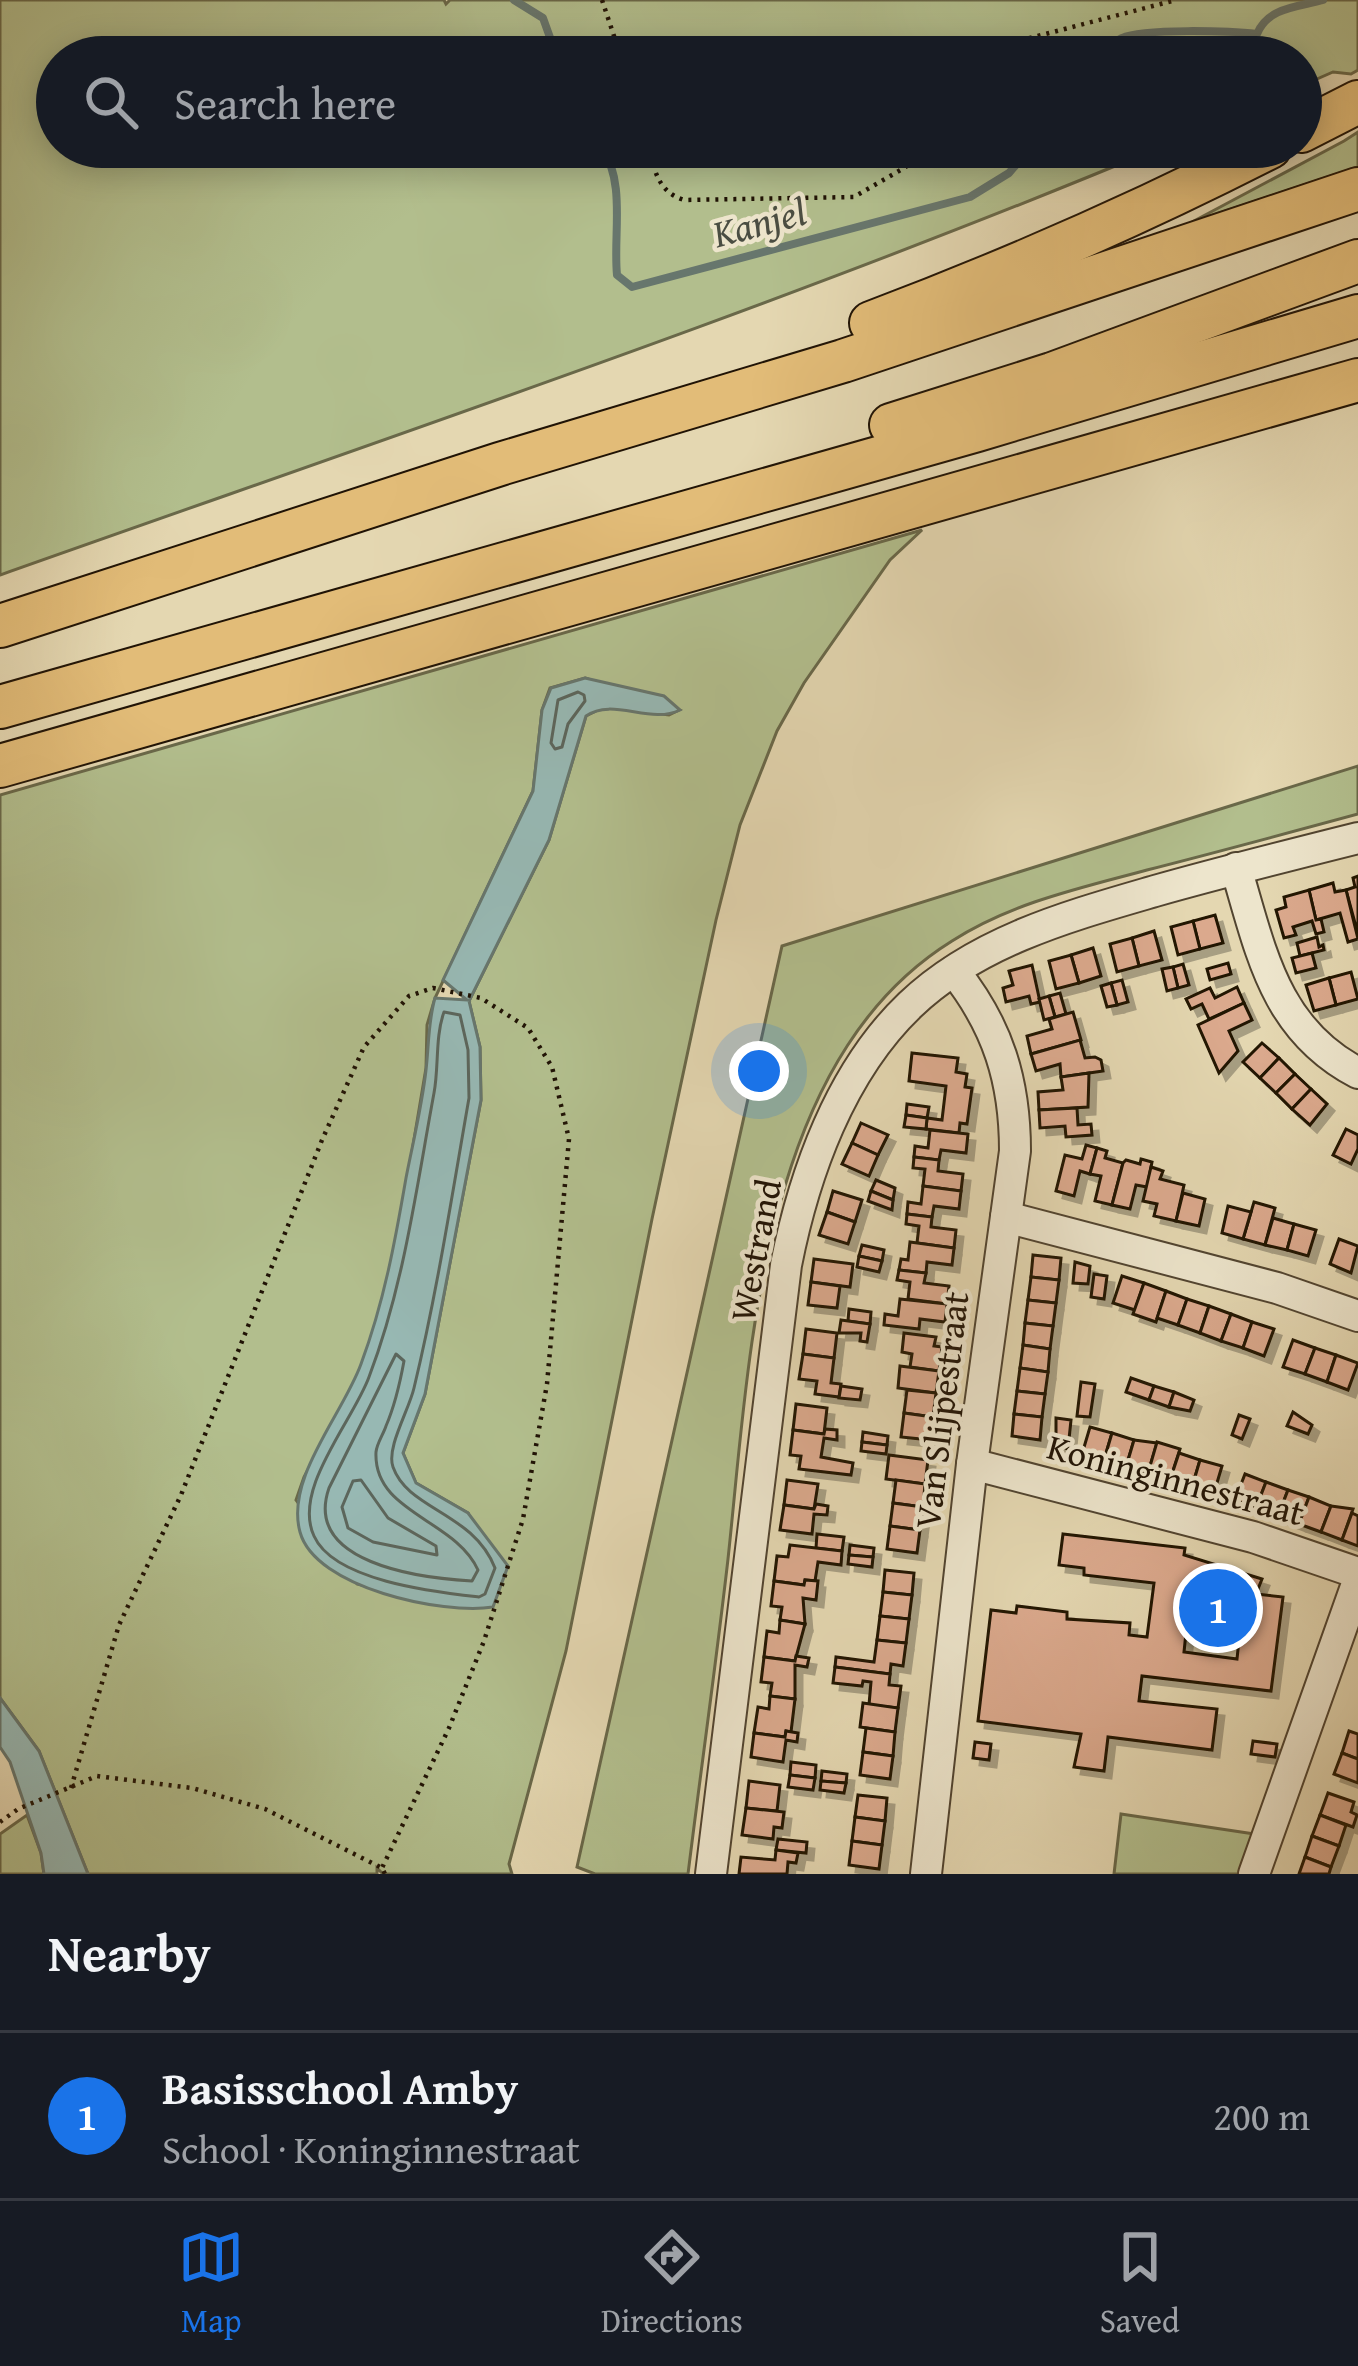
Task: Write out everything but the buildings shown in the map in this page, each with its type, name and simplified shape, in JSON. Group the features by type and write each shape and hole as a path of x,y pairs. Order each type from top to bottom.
{"highway":[{"path":"1322,120 1358,102"},
{"path":"500,464 884,318 1028,259 1225,168"},
{"path":"0,626 500,464 843,361 1358,189"},
{"path":"645,524 870,432 1052,374 1358,261"},
{"path":"0,707 1358,316"},
{"path":"0,766 1358,380"}],"street":[{"name":"Westrand","path":"711,1874 786,1265 798,1205 815,1158 875,1048 910,1005 955,971 1051,921 1358,838"},
{"path":"1236,868 1270,984 1299,1026 1358,1073"},
{"name":"Van Slijpestraat","path":"926,1874 972,1464 1015,1151 1009,1078 989,1022 955,971"},
{"path":"1006,1217 1277,1288 1358,1316"},
{"name":"Koninginnestraat","path":"972,1464 1253,1537 1358,1577"},
{"path":"1255,1874 1358,1577"}],"path":[{"path":"602,0 614,36"},
{"path":"1037,36 1176,0"},
{"path":"656,168 663,189 684,200 814,200 854,197 904,168"},
{"path":"0,1822 18,1808 71,1788 97,1776 192,1788 266,1809 384,1871 484,1641 523,1519 548,1384 569,1139 552,1067 528,1028 481,998 433,988 409,996 364,1047 322,1140 181,1496 119,1625 71,1788"}],"green space":[{"path":"0,0 444,0 446,4 450,0 1358,0 1358,70 1322,77 1322,36 36,36 36,168 1109,168 729,316 0,575"},
{"path":"1358,132 1358,167 1192,222 1293,168 1322,168 1322,153"},
{"path":"922,530 890,560 804,683 777,731 740,825 652,1219 566,1651 509,1864 512,1874 383,1874 377,1868 377,1874 88,1874 39,1751 0,1698 0,795","holes":["585,678 679,710 669,715 604,707 586,716 549,840 469,1001 480,1047 481,1100 425,1394 403,1453 416,1483 468,1513 446,1605 357,1584 296,1500 356,1381 381,1310 395,1253 426,1068 427,1025 435,998 533,791 542,710 550,688"]},
{"path":"1358,766 1358,814 1071,890 1022,907 952,941 888,994 839,1060 802,1136 776,1219 758,1306 688,1874 595,1874 577,1867 782,946"},
{"path":"1121,1814 1261,1835 1247,1874 1114,1874"},
{"path":"27,1815 44,1874 0,1874 0,1834"}],"water":[{"path":"585,678 664,696 680,710 656,715 608,709 586,716 549,840 469,1001 480,1047 481,1100 425,1394 403,1453 416,1483 468,1513 508,1566 493,1607 414,1602 354,1582 311,1552 300,1532 301,1490 318,1446 353,1383 376,1318 420,1110 435,998 467,1000 443,980 533,791 542,710 551,688"},
{"path":"0,1698 39,1751 88,1874 44,1874 10,1762 0,1747"}],"waterway":[{"name":"Kanjel","path":"514,0 543,18 549,36"},
{"name":"Kanjel","path":"1129,36 1188,31 1257,34 1276,13 1323,0"},
{"name":"Kanjel","path":"611,168 617,275 632,287 970,197 1013,168"}],"place":[{"name":"Basisschool Amby","path":"1218,1608"}]}
